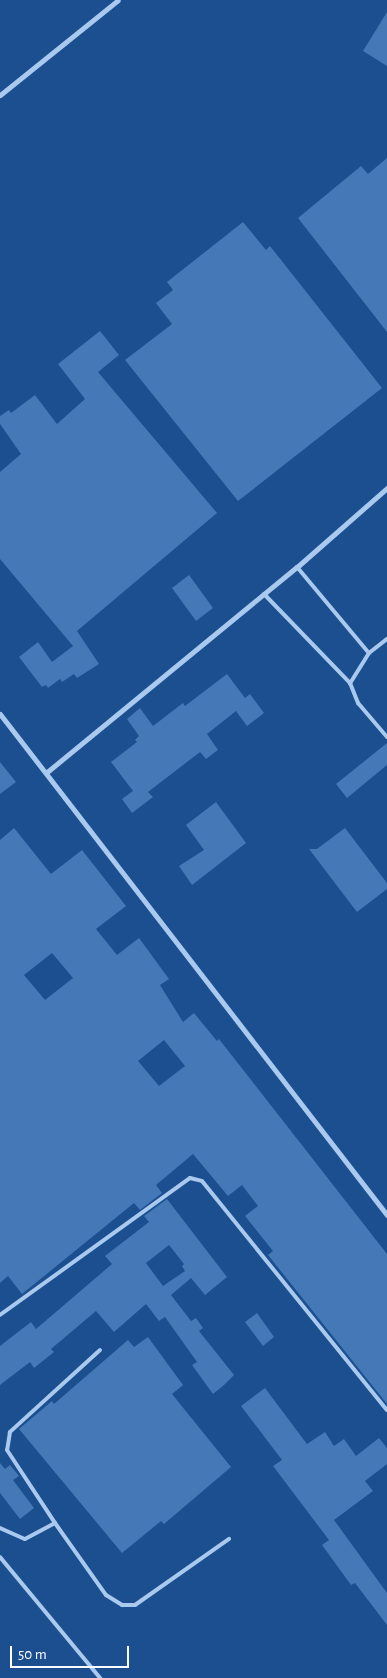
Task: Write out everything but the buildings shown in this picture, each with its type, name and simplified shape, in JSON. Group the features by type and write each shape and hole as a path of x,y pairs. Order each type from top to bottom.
{"street":[{"path":"0,95 118,0"},
{"path":"47,772 297,567 387,488"},
{"path":"0,714 47,772 387,1215"}],"lane":[{"path":"297,567 368,654"},
{"path":"264,594 350,683 358,703 387,737"},
{"path":"350,683 368,654 387,639"},
{"path":"0,1315 190,1178 202,1182 387,1410"},
{"path":"100,1350 10,1432 7,1450 55,1523 106,1595 122,1605 135,1605 229,1539"},
{"path":"0,1528 25,1539 55,1523"},
{"path":"0,1558 100,1678"}]}
